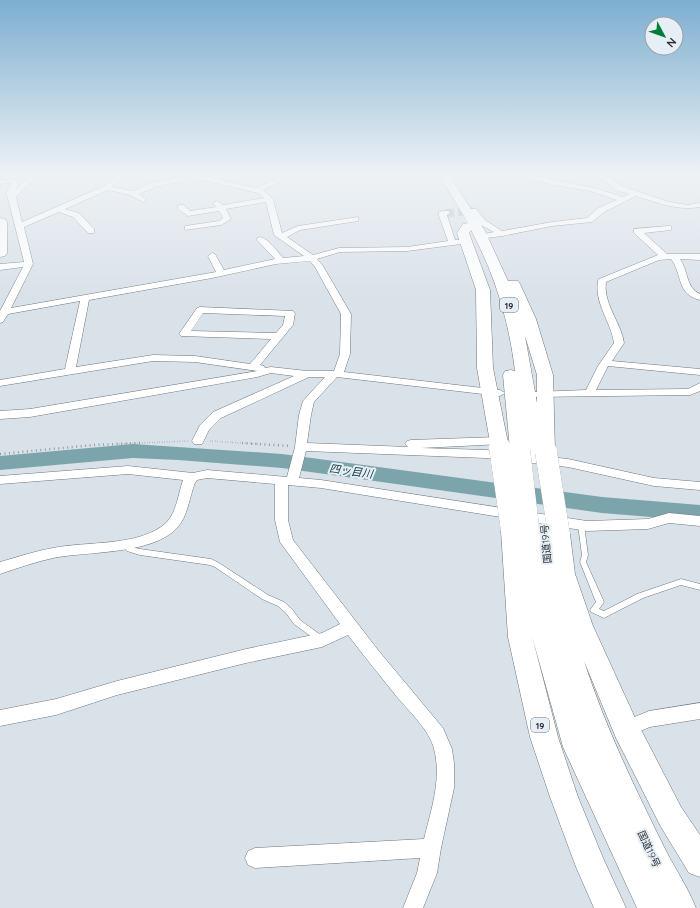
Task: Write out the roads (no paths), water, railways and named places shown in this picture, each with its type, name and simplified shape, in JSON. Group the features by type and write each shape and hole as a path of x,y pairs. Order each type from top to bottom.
{"highway":[{"name":"国道19号","path":"453,215 462,236 486,269 504,326 519,448 545,531 541,624 556,680 577,747 654,893 680,908"},
{"name":"国道19号","path":"469,215 482,237 506,294 518,337 519,448"},
{"path":"0,222 0,253"},
{"name":"19","path":"462,236 484,290 485,368 519,448 545,531 564,574 581,626 626,729 671,817 700,862"},
{"name":"19","path":"482,237 497,254 520,298 545,374 540,394 519,448"},
{"name":"19","path":"545,531 520,638 544,738 564,797 591,867 610,908"}],"street":[{"path":"2,316 28,257 17,215"},
{"path":"20,226 44,215"},
{"path":"74,215 91,231"},
{"path":"188,228 221,223 227,219 226,215"},
{"path":"274,215 277,233 312,258 323,271 346,314 345,354 336,374 317,391 309,401 300,448 289,479 280,494 283,534 287,542 372,655 437,734 443,749 445,763 445,788 431,848 427,873 412,908"},
{"path":"2,316 85,297 221,273 280,260 312,258 338,250 408,249 462,236 444,215"},
{"path":"477,215 482,222 502,234"},
{"path":"482,237 552,224 589,220 595,215"},
{"path":"282,236 298,228 355,219"},
{"path":"668,228 637,231 680,266 686,288 692,295 700,297"},
{"path":"260,239 269,248 274,250 280,260"},
{"path":"212,256 221,273"},
{"path":"589,394 605,363 619,343 618,329 604,302 601,287 602,281 657,258 669,256 700,257"},
{"path":"0,267 24,265"},
{"path":"70,372 85,297"},
{"path":"253,367 280,336 288,325 290,313 200,310 184,334 280,336"},
{"path":"0,384 153,358 195,359 307,374 336,374 495,393"},
{"path":"605,363 700,372"},
{"path":"0,415 30,413 272,370"},
{"path":"198,441 204,428 217,415 307,374"},
{"path":"540,394 690,392 700,386"},
{"path":"397,450 401,446 414,443 519,448"},
{"path":"300,448 486,454 568,463 654,482 700,486"},
{"path":"0,480 128,470 193,477 207,474 289,479 479,510 545,531 648,524 669,518 700,521"},
{"path":"0,568 54,553 126,544 148,540 161,534 177,519 187,487 193,477"},
{"path":"0,718 56,707 117,688 246,656 322,640 351,626"},
{"path":"626,729 649,719 700,712"},
{"path":"255,858 431,848"}],"lane":[{"path":"545,531 585,555 584,562 600,602 594,610 604,615 640,596 681,582 700,587"},
{"path":"126,544 129,549 140,552 210,562 217,565 265,597 289,610 297,622 322,640"}],"waterway":[{"name":"四ッ目川","path":"0,463 133,451 178,453 282,461 602,505 700,513"}]}
